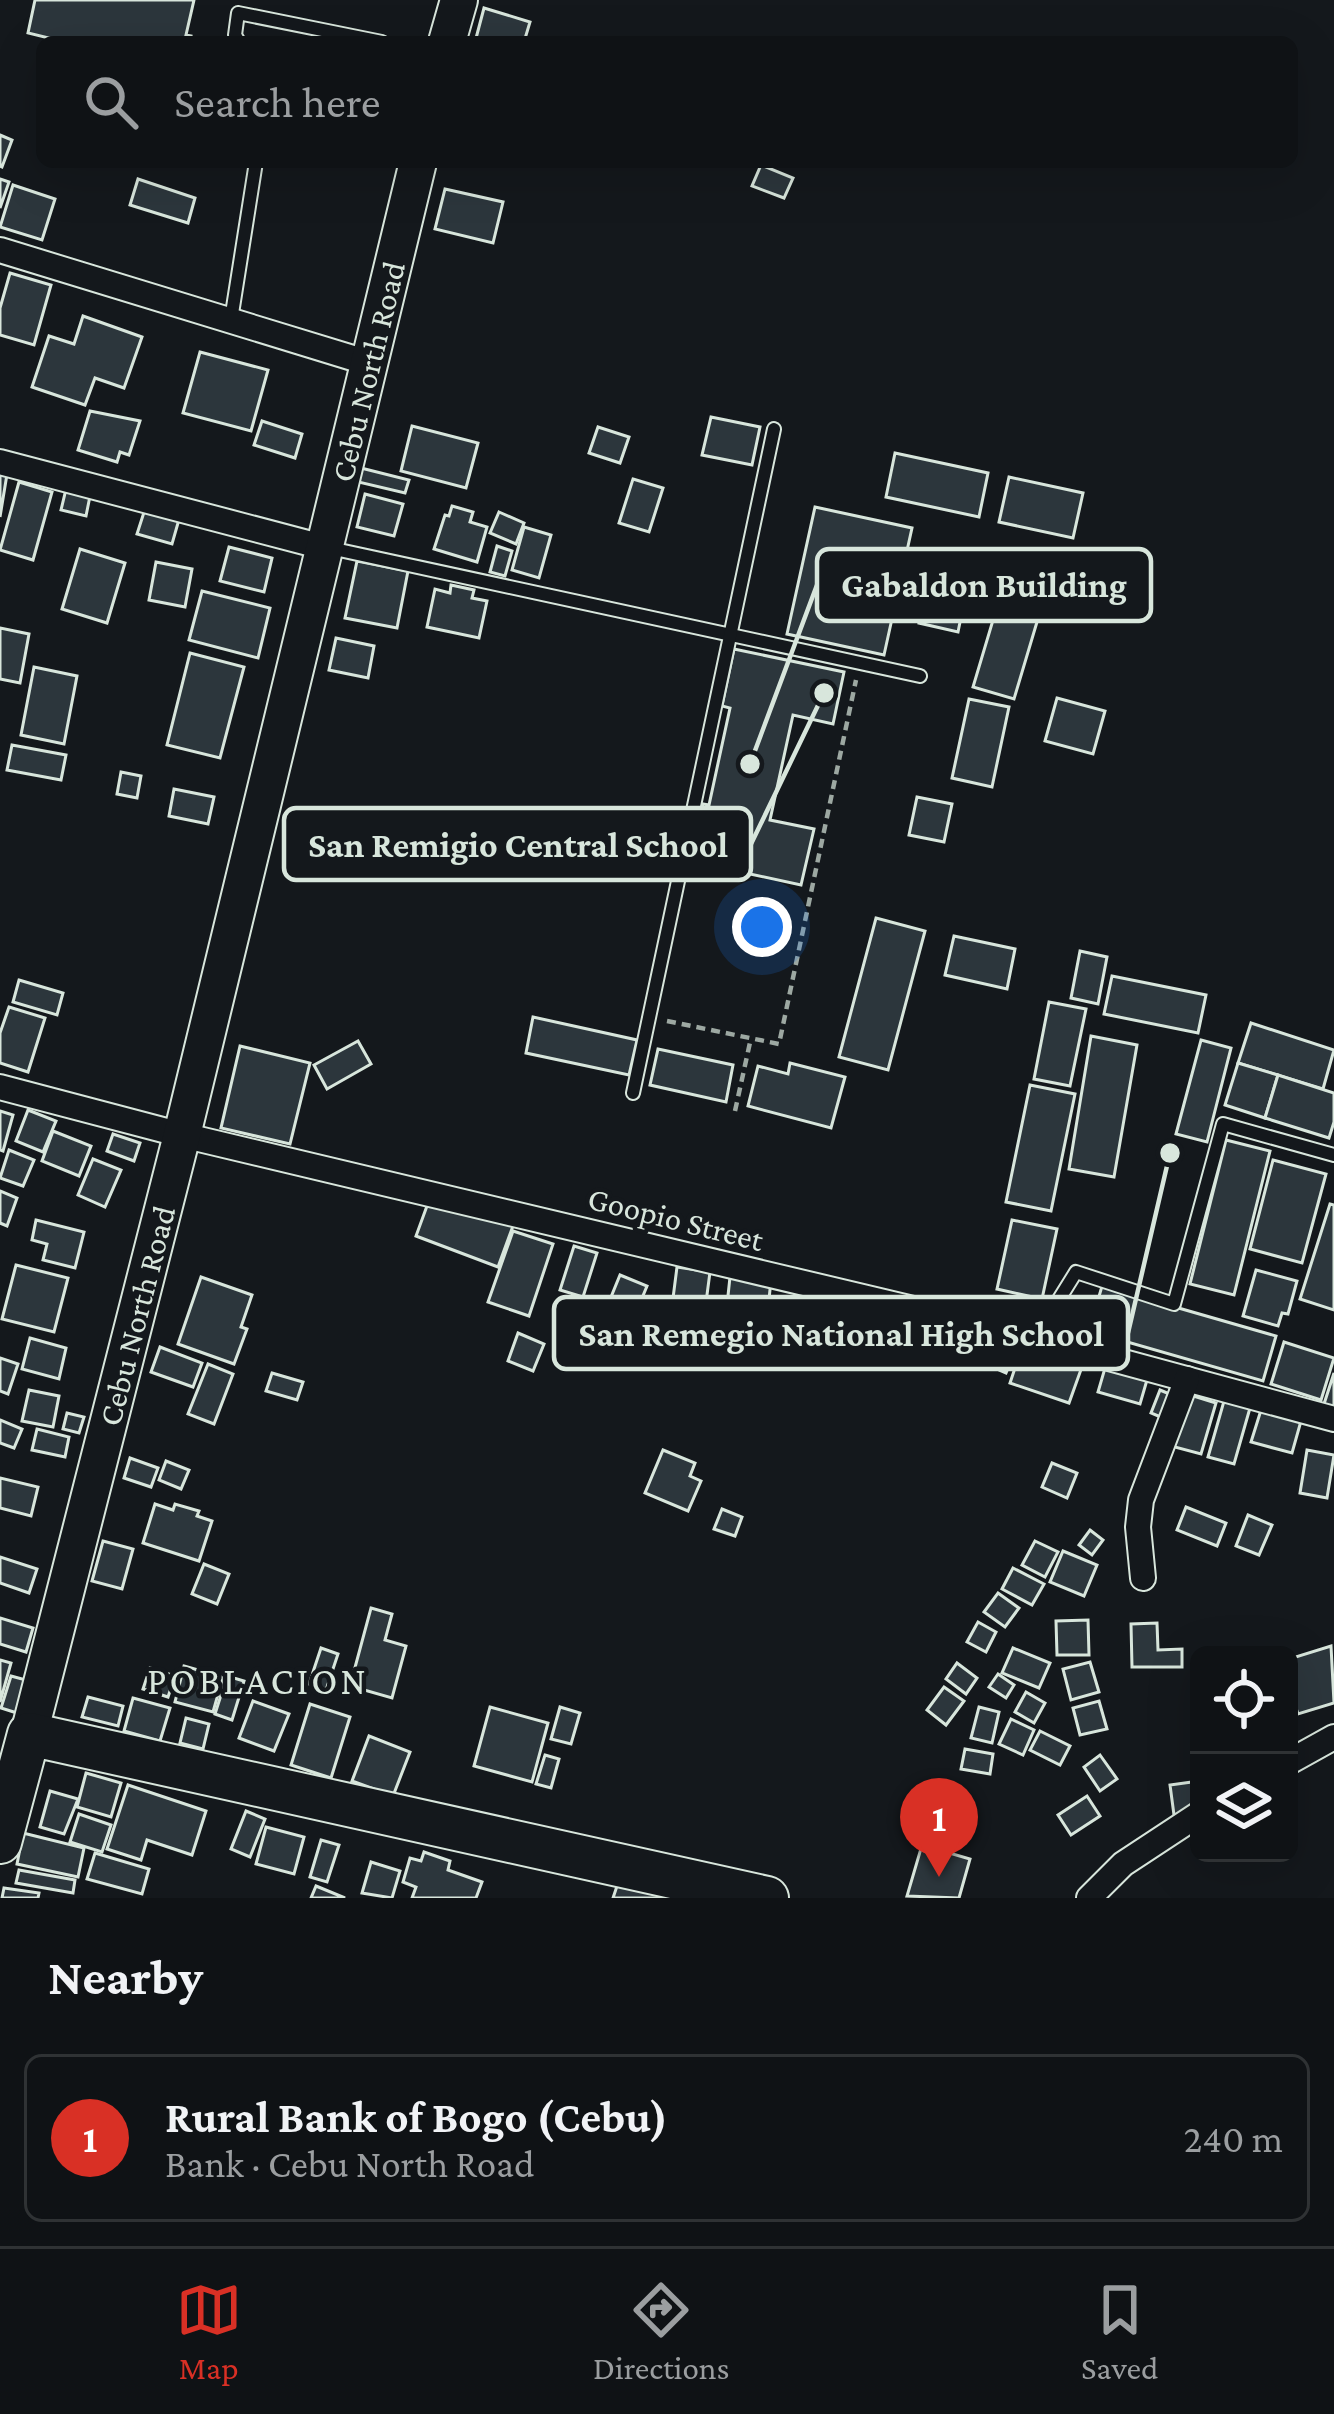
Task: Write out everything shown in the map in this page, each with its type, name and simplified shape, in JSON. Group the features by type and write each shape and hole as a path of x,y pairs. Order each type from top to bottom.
{"highway":[{"path":"0,1842 14,1730 742,1895"}],"main road":[{"path":"449,36 459,0"},
{"name":"Cebu North Road","path":"14,1730 182,1135 417,168"}],"street":[{"path":"0,250 369,362"},
{"path":"0,461 323,547"},
{"name":"Goopio Street","path":"0,1087 182,1135 1035,1338 1334,1419"},
{"path":"1144,1578 1138,1527 1142,1500 1187,1379"},
{"path":"1298,1757 1334,1737"},
{"path":"1089,1898 1123,1864 1190,1820"}],"lane":[{"path":"236,36 238,13 352,36"},
{"path":"231,321 255,168"},
{"path":"633,1093 774,429"},
{"path":"323,547 920,676"},
{"path":"1035,1338 1076,1272 1174,1304 1223,1124 1334,1155"}],"path":[{"path":"649,1017 778,1044 860,663"},
{"path":"735,1111 751,1038"}],"building":[{"path":"35,0 194,0 186,35 191,36 28,33"},
{"path":"484,8 530,22 526,36 477,36"},
{"path":"0,135 12,140 2,167 0,166"},
{"path":"760,168 793,178 784,198 752,186"},
{"path":"0,179 9,182 0,208"},
{"path":"138,179 195,198 188,223 130,205"},
{"path":"13,185 55,199 42,240 0,227"},
{"path":"445,189 503,202 493,243 435,229"},
{"path":"10,273 51,285 34,345 0,335 0,308"},
{"path":"83,316 142,337 124,388 95,378 85,405 32,387 49,336 74,344"},
{"path":"200,352 268,370 251,431 183,413"},
{"path":"90,411 140,421 129,455 120,452 117,462 78,450"},
{"path":"711,417 760,427 752,465 702,455"},
{"path":"262,421 302,434 295,458 254,445"},
{"path":"412,426 478,443 466,488 401,471"},
{"path":"598,427 629,437 620,463 589,453"},
{"path":"895,453 988,473 979,517 886,497"},
{"path":"0,466 8,468 0,517"},
{"path":"357,467 409,480 405,493 354,481"},
{"path":"1009,477 1083,493 1073,538 999,522"},
{"path":"633,479 663,488 649,532 619,523"},
{"path":"19,482 52,492 33,560 0,550"},
{"path":"67,485 91,491 86,516 61,510"},
{"path":"365,494 403,504 394,536 357,527"},
{"path":"146,506 180,516 172,544 137,534"},
{"path":"452,506 473,512 470,522 487,527 477,562 434,549"},
{"path":"815,507 912,528 884,655 787,634"},
{"path":"499,512 524,523 516,544 490,533"},
{"path":"524,527 551,535 539,578 512,570"},
{"path":"497,546 512,551 505,576 490,572"},
{"path":"229,547 272,558 264,592 220,581"},
{"path":"80,549 125,563 107,623 62,609"},
{"path":"357,561 408,571 397,628 345,618"},
{"path":"156,562 192,569 185,607 149,600"},
{"path":"931,570 969,578 958,632 919,623"},
{"path":"451,585 474,590 472,598 487,601 479,638 427,627 435,589 450,593"},
{"path":"202,591 270,608 258,658 189,640"},
{"path":"996,610 1037,622 1014,699 973,687"},
{"path":"0,628 29,634 20,683 0,679"},
{"path":"336,638 374,646 368,678 329,670"},
{"path":"734,649 844,672 833,724 793,715 770,820 814,829 801,885 690,861 703,804 709,805 730,708 722,706"},
{"path":"190,653 244,667 220,758 167,745"},
{"path":"34,667 77,676 64,744 21,735"},
{"path":"1057,698 1105,711 1093,754 1045,741"},
{"path":"969,699 1009,707 992,787 952,778"},
{"path":"12,745 66,755 61,780 7,770"},
{"path":"121,772 141,776 137,798 117,794"},
{"path":"174,789 214,797 208,824 169,816"},
{"path":"917,797 952,804 944,842 909,835"},
{"path":"876,918 925,931 888,1070 839,1057"},
{"path":"954,936 1015,949 1007,989 945,975"},
{"path":"1080,951 1107,957 1098,1004 1071,998"},
{"path":"1112,976 1206,995 1198,1033 1104,1014"},
{"path":"19,980 63,993 57,1015 13,1002"},
{"path":"1049,1002 1086,1009 1070,1086 1034,1079"},
{"path":"9,1007 45,1018 28,1072 0,1063 0,1033"},
{"path":"533,1017 637,1040 629,1075 526,1053"},
{"path":"1251,1023 1334,1050 1323,1089 1238,1063"},
{"path":"1091,1036 1137,1045 1114,1177 1069,1169"},
{"path":"1201,1040 1231,1048 1207,1142 1176,1134"},
{"path":"358,1041 371,1064 327,1089 314,1065"},
{"path":"240,1046 310,1063 290,1144 221,1128"},
{"path":"658,1049 733,1065 726,1102 650,1085"},
{"path":"790,1063 845,1077 831,1128 748,1106 758,1066 788,1074"},
{"path":"1238,1063 1278,1075 1265,1118 1225,1105"},
{"path":"1278,1075 1334,1093 1329,1138 1265,1118"},
{"path":"1030,1085 1075,1094 1051,1211 1006,1202"},
{"path":"28,1110 56,1121 43,1152 16,1141"},
{"path":"0,1111 13,1115 3,1151 0,1150"},
{"path":"53,1131 91,1146 79,1176 42,1161"},
{"path":"113,1134 140,1143 134,1161 107,1151"},
{"path":"1226,1140 1270,1151 1234,1295 1190,1284"},
{"path":"9,1150 34,1160 23,1186 0,1178"},
{"path":"93,1159 121,1170 105,1207 78,1195"},
{"path":"1273,1160 1326,1174 1302,1263 1250,1249"},
{"path":"0,1191 17,1198 7,1226 0,1223"},
{"path":"431,1195 513,1226 498,1267 416,1236"},
{"path":"1330,1204 1334,1205 1334,1310 1300,1299"},
{"path":"36,1220 84,1232 75,1268 43,1260 47,1244 32,1240"},
{"path":"1012,1220 1057,1229 1042,1299 997,1289"},
{"path":"513,1231 553,1244 529,1316 488,1302"},
{"path":"574,1246 597,1253 583,1297 560,1290"},
{"path":"16,1265 68,1278 54,1332 2,1319"},
{"path":"677,1267 710,1272 705,1310 672,1306"},
{"path":"1256,1270 1297,1281 1288,1314 1282,1313 1278,1326 1243,1316"},
{"path":"620,1275 647,1286 625,1339 598,1329"},
{"path":"201,1277 252,1295 241,1327 247,1329 234,1364 178,1344"},
{"path":"730,1277 771,1280 768,1309 727,1305"},
{"path":"1102,1286 1276,1336 1263,1381 1089,1331"},
{"path":"977,1332 1016,1349 1006,1373 967,1356"},
{"path":"518,1333 544,1344 533,1371 508,1361"},
{"path":"30,1338 66,1348 59,1379 22,1369"},
{"path":"1284,1342 1334,1358 1321,1400 1271,1384"},
{"path":"1023,1344 1083,1364 1069,1403 1010,1383"},
{"path":"160,1347 202,1363 193,1387 151,1372"},
{"path":"0,1358 18,1364 8,1394 0,1391"},
{"path":"208,1364 233,1374 214,1424 188,1414"},
{"path":"1105,1368 1147,1380 1140,1404 1098,1392"},
{"path":"272,1373 303,1382 297,1400 266,1391"},
{"path":"1334,1373 1334,1408 1324,1404"},
{"path":"29,1390 59,1396 53,1427 22,1421"},
{"path":"1160,1390 1172,1395 1163,1418 1151,1413"},
{"path":"1187,1394 1216,1403 1201,1454 1171,1446"},
{"path":"1224,1401 1250,1408 1234,1464 1208,1457"},
{"path":"1261,1410 1301,1421 1292,1453 1251,1442"},
{"path":"67,1413 84,1417 79,1433 63,1429"},
{"path":"0,1420 22,1429 14,1448 0,1443"},
{"path":"37,1429 69,1437 65,1457 32,1450"},
{"path":"663,1450 695,1463 690,1476 701,1481 688,1511 645,1493"},
{"path":"1307,1450 1334,1455 1327,1498 1300,1493"},
{"path":"130,1458 158,1468 151,1487 124,1478"},
{"path":"166,1461 189,1470 181,1489 159,1480"},
{"path":"1052,1463 1077,1473 1067,1498 1042,1487"},
{"path":"0,1478 38,1487 31,1516 0,1508"},
{"path":"155,1504 199,1511 197,1516 212,1521 199,1561 143,1543"},
{"path":"1186,1507 1226,1523 1217,1546 1177,1530"},
{"path":"722,1509 742,1517 735,1536 714,1529"},
{"path":"1248,1515 1272,1525 1259,1555 1236,1546"},
{"path":"1090,1530 1103,1540 1092,1555 1079,1545"},
{"path":"103,1541 133,1549 122,1589 92,1581"},
{"path":"1035,1541 1058,1552 1045,1577 1022,1565"},
{"path":"1063,1551 1097,1565 1084,1596 1050,1582"},
{"path":"0,1557 37,1569 29,1593 0,1583"},
{"path":"204,1564 229,1574 217,1604 192,1594"},
{"path":"1013,1568 1044,1584 1032,1605 1002,1589"},
{"path":"998,1593 1019,1608 1005,1627 984,1612"},
{"path":"371,1608 392,1614 385,1640 406,1646 392,1698 350,1686"},
{"path":"0,1618 33,1628 26,1652 0,1644"},
{"path":"1088,1620 1089,1655 1057,1655 1056,1621"},
{"path":"978,1622 996,1632 986,1652 967,1642"},
{"path":"1157,1623 1158,1650 1182,1649 1182,1667 1132,1667 1131,1624"},
{"path":"1331,1646 1334,1703 1298,1714 1298,1656"},
{"path":"321,1648 338,1654 326,1690 309,1684"},
{"path":"1013,1648 1050,1663 1039,1688 1002,1673"},
{"path":"0,1660 11,1663 0,1702"},
{"path":"1090,1662 1099,1692 1071,1700 1063,1669"},
{"path":"957,1663 977,1678 966,1694 946,1679"},
{"path":"184,1666 223,1677 213,1712 175,1702"},
{"path":"150,1668 175,1676 168,1697 143,1689"},
{"path":"998,1674 1014,1685 1006,1698 989,1687"},
{"path":"11,1676 26,1680 17,1713 1,1708"},
{"path":"227,1676 244,1681 232,1720 215,1714"},
{"path":"944,1687 964,1701 946,1725 927,1710"},
{"path":"1026,1692 1045,1703 1034,1723 1015,1712"},
{"path":"88,1697 123,1706 118,1726 82,1717"},
{"path":"133,1698 170,1708 160,1741 124,1731"},
{"path":"253,1701 289,1714 274,1751 239,1738"},
{"path":"1099,1701 1107,1729 1080,1735 1073,1708"},
{"path":"310,1704 350,1717 331,1778 291,1765"},
{"path":"490,1707 548,1723 532,1782 474,1766"},
{"path":"560,1707 580,1713 571,1744 551,1739"},
{"path":"979,1707 999,1712 992,1743 971,1738"},
{"path":"186,1718 209,1724 203,1749 180,1743"},
{"path":"1011,1719 1034,1730 1023,1755 999,1744"},
{"path":"1040,1731 1070,1746 1060,1765 1030,1750"},
{"path":"369,1736 410,1752 393,1796 352,1781"},
{"path":"965,1749 993,1754 990,1774 961,1769"},
{"path":"545,1755 559,1759 551,1788 536,1784"},
{"path":"1100,1755 1117,1779 1100,1791 1084,1767"},
{"path":"86,1773 121,1783 111,1817 77,1807"},
{"path":"1190,1782 1190,1812 1174,1815 1170,1785"},
{"path":"128,1785 206,1811 192,1855 147,1840 141,1860 107,1849"},
{"path":"50,1791 78,1799 64,1834 40,1827"},
{"path":"1087,1796 1100,1816 1071,1835 1058,1815"},
{"path":"246,1811 265,1819 250,1857 231,1849"},
{"path":"79,1814 111,1825 102,1852 70,1842"},
{"path":"266,1827 304,1837 294,1874 256,1864"},
{"path":"23,1833 84,1848 78,1877 17,1864"},
{"path":"321,1840 339,1845 327,1882 310,1877"},
{"path":"922,1845 970,1859 959,1898 907,1896"},
{"path":"424,1852 450,1861 448,1870 482,1882 476,1898 412,1898 416,1887 403,1882 410,1858 421,1861"},
{"path":"95,1853 149,1869 142,1894 87,1879"},
{"path":"371,1862 400,1871 392,1898 362,1893"},
{"path":"19,1870 75,1880 73,1893 16,1883"},
{"path":"619,1880 668,1895 667,1898 613,1898"},
{"path":"316,1886 345,1898 311,1898"},
{"path":"4,1888 39,1893 38,1898 2,1898"}],"place":[{"name":"San Remigio Central School","path":"824,693"},
{"name":"Gabaldon Building","path":"750,764"},
{"name":"San Remegio National High School","path":"1170,1153"},
{"name":"Rural Bank of Bogo (Cebu)","path":"939,1877"}],"district":[{"name":"POBLACION","path":"258,1680"}]}
